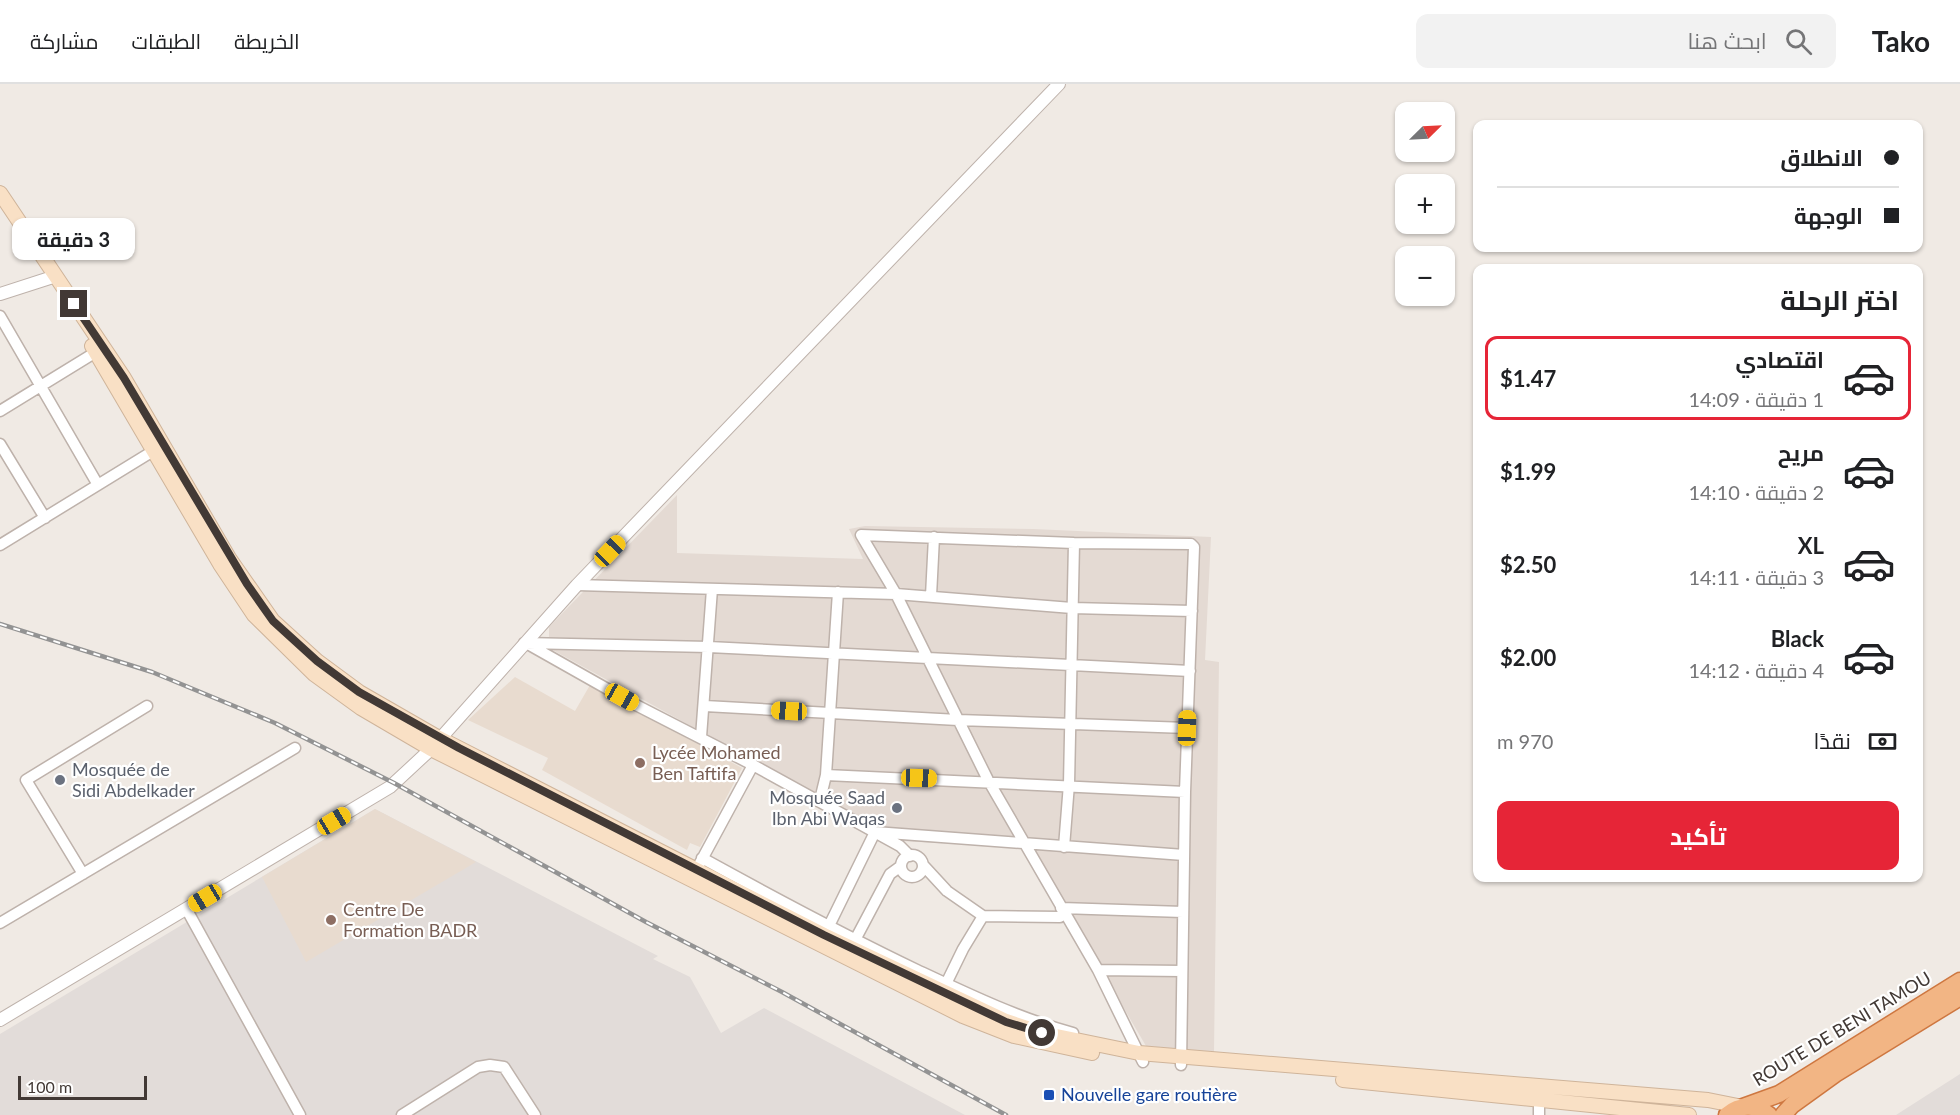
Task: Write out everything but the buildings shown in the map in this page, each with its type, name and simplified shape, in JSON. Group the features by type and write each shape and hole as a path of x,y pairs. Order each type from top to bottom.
{"highway":[{"name":"ROUTE DE BENI TAMOU","path":"1727,1115 1779,1094 1960,981"},
{"name":"ROUTE DE BENI TAMOU","path":"1783,1115 1792,1105 1835,1074 1960,997"},
{"path":"1743,1107 1759,1109 1769,1115"}],"main road":[{"path":"0,193 96,352 230,558 273,621 317,661 435,743 824,936 944,988 1006,1022 1141,1057"},
{"path":"0,210 124,378 158,448"},
{"path":"435,743 699,864 963,1016 1014,1036 1059,1047 1181,1061 1539,1092 1708,1100 1743,1107"},
{"path":"1539,1092 1689,1115"}],"street":[{"path":"0,1020 390,787 435,743 577,585 1059,84"},
{"path":"0,294 51,278"},
{"path":"0,316 98,485"},
{"path":"0,411 96,352"},
{"path":"0,444 45,518"},
{"path":"0,545 158,448"},
{"path":"1141,1057 1098,970 1061,912 988,780 896,594 861,535 1074,543 1191,543 1194,547 1185,792 1181,1061"},
{"path":"931,596 934,537"},
{"path":"1064,847 1069,784 1074,543"},
{"path":"577,585 896,594 1072,608 1192,611"},
{"path":"701,737 712,589"},
{"path":"820,800 826,774 838,592"},
{"path":"524,642 709,647 1190,671"},
{"path":"524,642 634,704 820,800 900,846 910,856"},
{"path":"83,874 26,780 147,706"},
{"path":"705,706 958,720 1187,728"},
{"path":"0,923 295,748"},
{"path":"699,864 753,765"},
{"path":"826,774 1069,784 1185,792"},
{"path":"875,832 1022,841 1064,847 1184,855"},
{"path":"875,832 824,936 855,940 944,988 1047,1026 1109,1043 1124,1042 1132,1038"},
{"path":"855,940 890,874 910,856 917,857 947,891 983,916 1061,912 1183,912"},
{"path":"901,866 903,873 913,877 919,874 923,865"},
{"path":"187,910 300,1115"},
{"path":"944,988 983,916"},
{"path":"1098,970 1182,971"},
{"path":"402,1115 478,1067 490,1065 504,1067 535,1115"},
{"path":"1539,1092 1539,1115"}],"shaded area":[{"path":"677,495 677,553 863,559 849,529 865,526 1033,529 1211,537 1205,660 1219,662 1214,1052 1146,1046 1030,848 900,841 549,648 549,627"},
{"name":"Lycée Mohamed Ben Taftifa","path":"515,677 575,711 590,685 742,768 700,847 690,843 687,850 542,770 548,758 468,720"},
{"path":"375,809 658,956 653,959 690,977 721,1033 764,1008 965,1115 0,1115 0,1034"},
{"name":"Centre De Formation BADR","path":"375,809 476,862 306,962 262,877"},
{"path":"1960,1074 1960,1115 1896,1115"}],"railway":[{"path":"0,624 152,672 275,723 394,783 646,922 782,992 1006,1115"}],"place":[{"name":"Lycée Mohamed Ben Taftifa","path":"640,763"},
{"name":"Mosquée de Sidi Abdelkader","path":"60,780"},
{"name":"Mosquée Saad Ibn Abi Waqas","path":"897,808"},
{"name":"Centre De Formation BADR","path":"331,920"},
{"name":"Nouvelle gare routière","path":"1049,1095"}],"route":[{"path":"74,304 124,378 247,584 273,621 317,661 359,692 439,738 824,935 1006,1022 1042,1033"}]}
